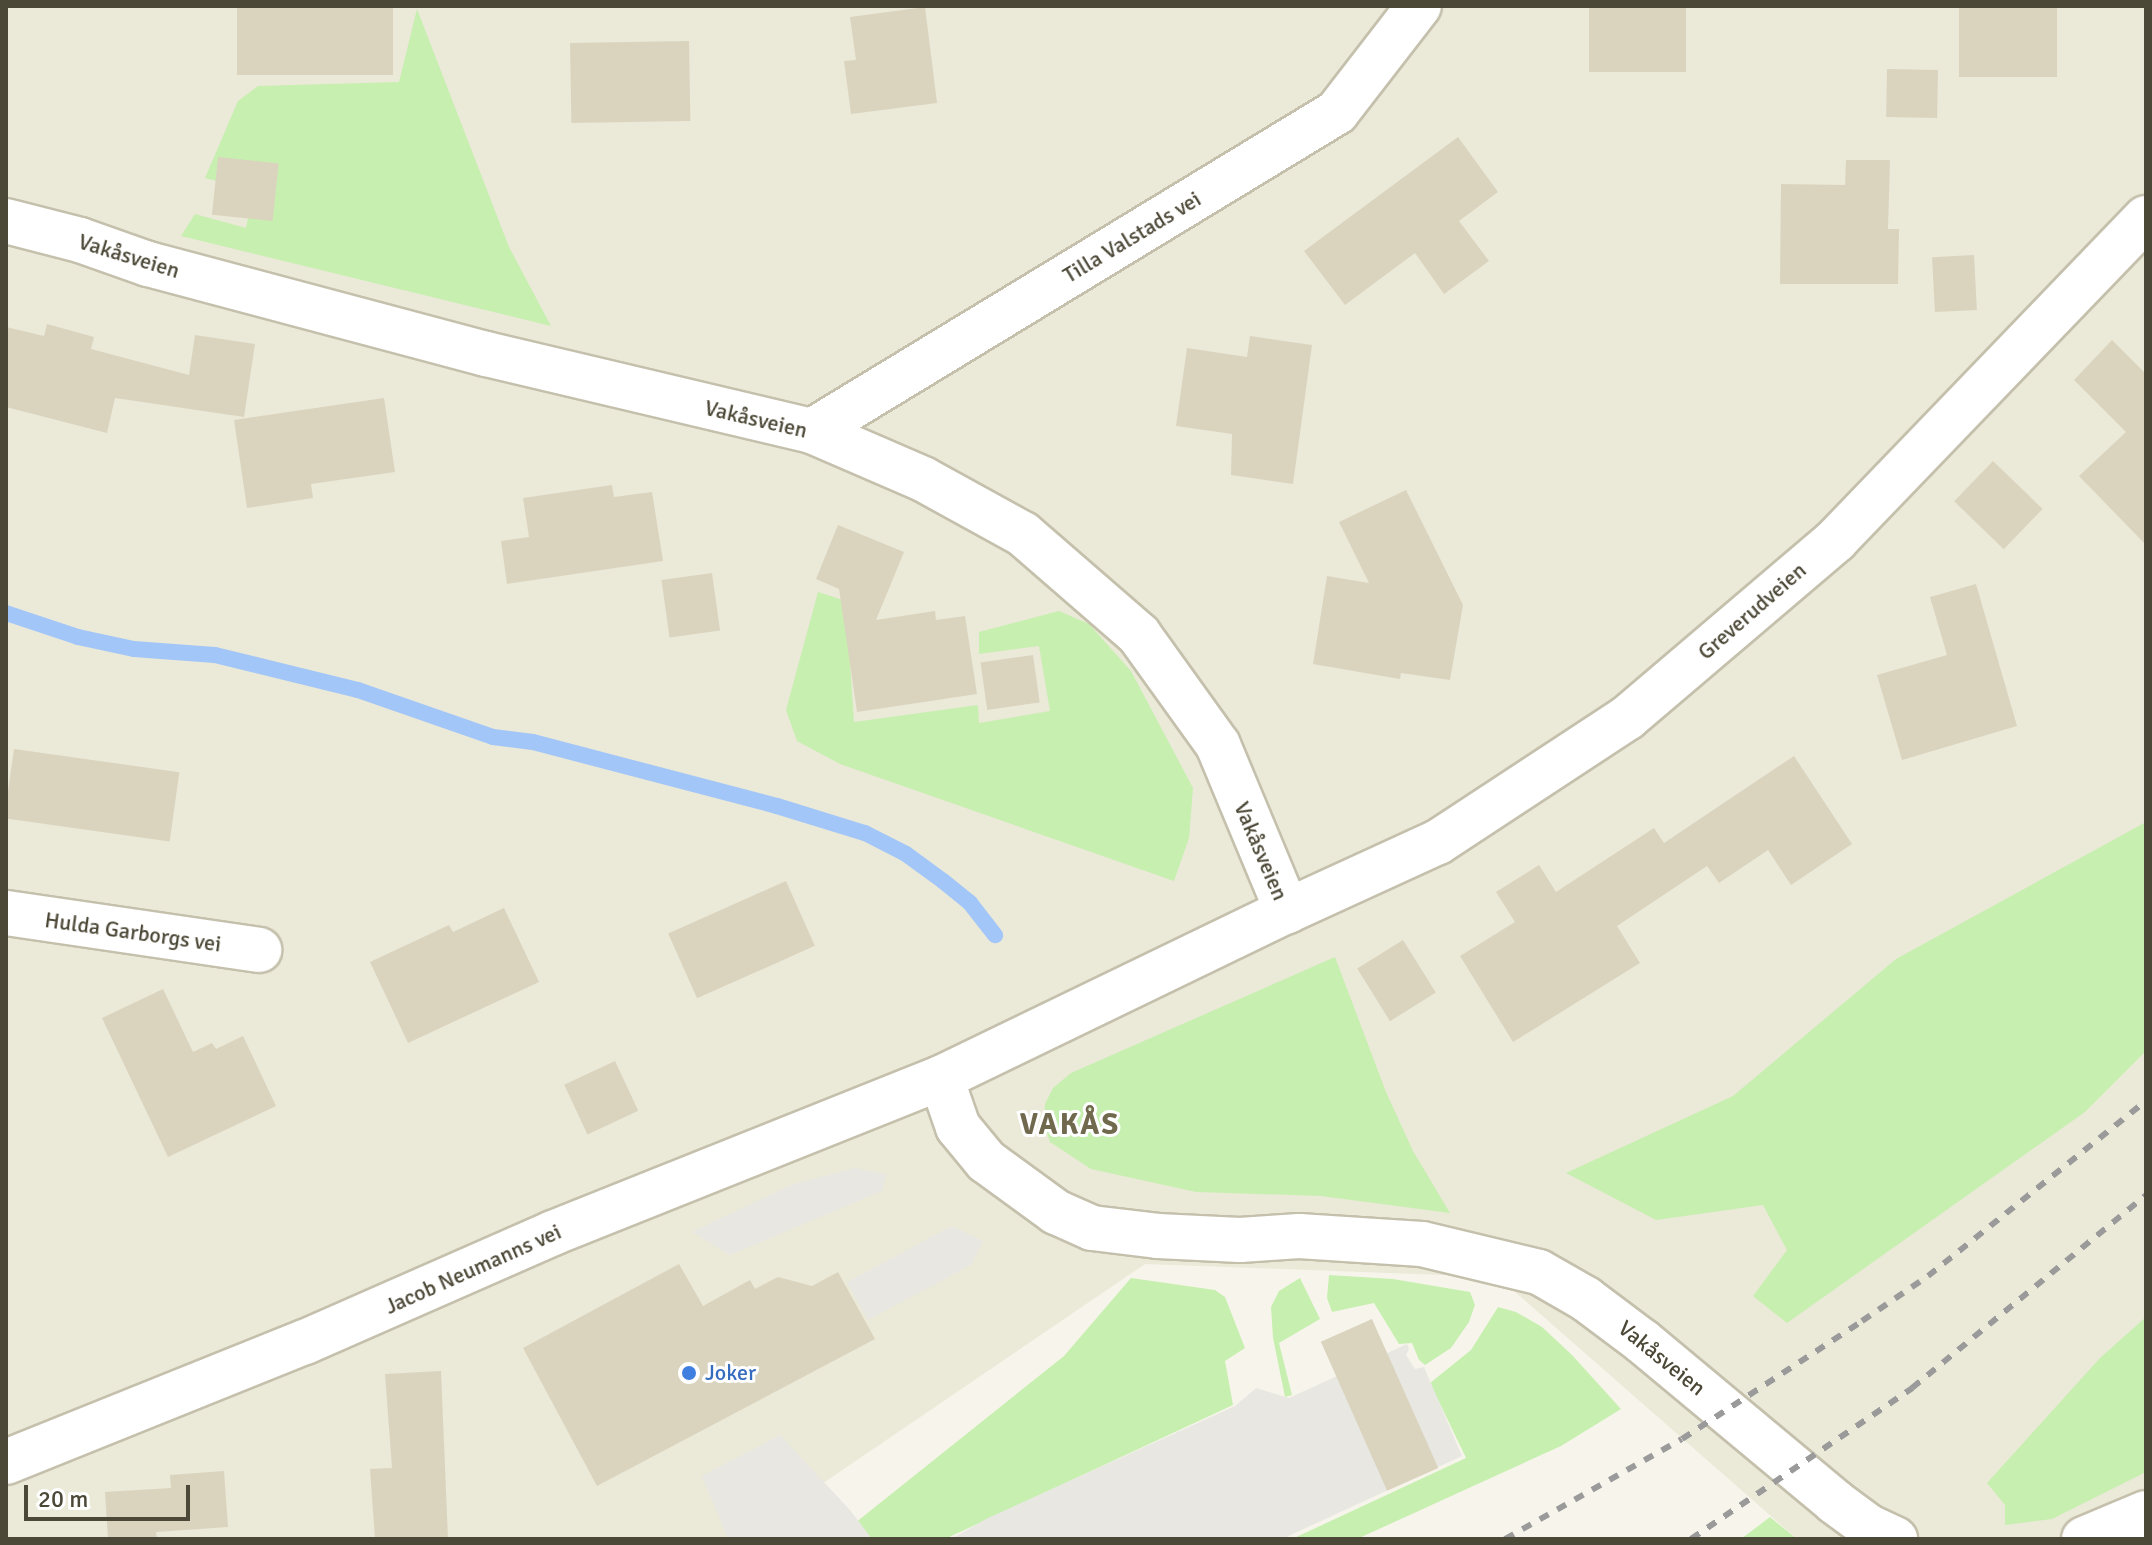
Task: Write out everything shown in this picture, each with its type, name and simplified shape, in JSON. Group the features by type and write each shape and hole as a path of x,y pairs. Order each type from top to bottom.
{"street":[{"name":"Tilla Valstads vei","path":"812,431 1337,112 1419,6"},
{"name":"Greverudveien","path":"1287,911 1438,842 1627,718 1836,540 2146,218"},
{"name":"Vakåsveien","path":"6,221 80,240 148,264 471,350 812,431 923,479 1023,534 1139,635 1218,745 1287,911 941,1078 958,1127 986,1161 1056,1212 1092,1228 1172,1237 1240,1240 1299,1236 1422,1244 1539,1272 1586,1299 1631,1332 1835,1502 1869,1527 1895,1539"},
{"name":"Hulda Garborgs vei","path":"6,913 259,950"},
{"name":"Jacob Neumanns vei","path":"6,1462 305,1342 553,1233 941,1078"},
{"path":"2084,1539 2146,1513"}],"shaded area":[{"path":"6,6 2146,6 2146,1539 1797,1539 1498,1277 1145,1264 741,1539 6,1539"},
{"path":"855,1168 886,1174 882,1191 730,1255 692,1232 791,1185"},
{"path":"952,1226 983,1241 971,1265 868,1320 847,1282"},
{"path":"1407,1344 1409,1349 1406,1355 1415,1369 1424,1367 1462,1456 1282,1539 951,1539 988,1518 1235,1406 1256,1388 1289,1398"},
{"path":"780,1435 850,1510 872,1539 728,1539 702,1476"}],"green space":[{"path":"417,9 509,247 551,326 181,236 195,214 246,228 254,190 205,178 238,101 258,86 399,82"},
{"path":"818,592 846,601 854,722 978,705 979,723 1050,711 1039,646 979,654 979,632 1059,611 1089,624 1131,671 1193,788 1189,838 1174,881 840,764 797,741 786,710"},
{"path":"2146,822 2146,1051 2085,1112 1787,1323 1753,1296 1787,1250 1763,1205 1656,1220 1566,1173 1733,1096 1896,959"},
{"path":"1335,957 1386,1092 1413,1151 1450,1213 1321,1196 1196,1192 1091,1169 1050,1142 1044,1124 1045,1104 1053,1088 1071,1073"},
{"path":"1329,1275 1393,1279 1470,1292 1475,1305 1469,1322 1451,1348 1425,1365 1419,1360 1412,1343 1399,1344 1374,1303 1332,1312 1327,1298"},
{"path":"1131,1278 1215,1290 1225,1297 1245,1348 1225,1361 1233,1405 945,1539 835,1539 1064,1356"},
{"path":"1300,1278 1320,1319 1279,1343 1292,1395 1285,1397 1273,1338 1271,1307 1279,1291"},
{"path":"1498,1307 1516,1312 1542,1327 1621,1409 1561,1446 1357,1539 1292,1539 1466,1458 1430,1383 1471,1350"},
{"path":"2146,1317 2146,1472 2052,1519 2005,1525 2005,1505 1987,1483 2100,1358"},
{"path":"1770,1517 1797,1539 1741,1539"}],"building":[{"path":"237,6 393,6 393,75 237,75"},
{"path":"1589,6 1686,6 1686,72 1589,72"},
{"path":"1959,6 2057,6 2057,77 1959,77"},
{"path":"925,7 937,103 851,114 844,61 856,60 850,17"},
{"path":"689,41 690,121 571,123 570,43"},
{"path":"1887,69 1938,70 1937,118 1886,117"},
{"path":"1458,137 1498,192 1459,221 1489,261 1444,294 1415,253 1345,305 1304,251"},
{"path":"218,157 279,163 273,221 212,215"},
{"path":"1846,160 1890,160 1888,229 1899,229 1898,284 1780,284 1781,184 1845,185"},
{"path":"1974,255 1977,310 1935,312 1932,257"},
{"path":"47,324 94,337 91,349 189,375 195,335 255,344 244,417 115,398 107,433 6,407 6,327 44,336"},
{"path":"1250,336 1312,345 1293,484 1231,475 1232,434 1176,426 1187,348 1247,357"},
{"path":"2112,340 2146,374 2146,545 2079,476 2126,432 2074,380"},
{"path":"384,398 395,472 311,484 313,498 247,508 234,420"},
{"path":"1993,461 2043,509 2004,549 1954,501"},
{"path":"612,485 614,497 652,492 663,561 507,584 501,541 529,537 523,498"},
{"path":"1406,490 1463,605 1450,680 1401,673 1400,679 1313,664 1327,576 1369,583 1339,522"},
{"path":"838,525 904,552 876,620 935,611 936,620 965,616 977,694 857,712 839,589 816,579"},
{"path":"712,573 720,630 670,638 661,580"},
{"path":"1976,584 2017,726 1902,760 1877,675 1947,655 1930,597"},
{"path":"1033,655 1040,703 987,710 981,662"},
{"path":"14,749 179,772 170,842 6,819"},
{"path":"1794,756 1852,844 1791,885 1768,850 1719,883 1707,866 1617,926 1640,963 1513,1042 1460,956 1515,922 1496,892 1539,865 1556,892 1654,828 1664,843"},
{"path":"786,881 815,946 697,998 668,933"},
{"path":"504,908 539,982 408,1043 370,962 449,925 453,932"},
{"path":"1403,940 1436,993 1390,1021 1357,969"},
{"path":"163,989 193,1052 212,1043 216,1049 243,1036 276,1106 168,1157 102,1018"},
{"path":"615,1061 638,1111 587,1135 564,1085"},
{"path":"679,1264 703,1306 750,1280 755,1289 778,1277 812,1286 838,1272 875,1339 597,1486 523,1348"},
{"path":"1372,1319 1438,1468 1387,1491 1321,1342"},
{"path":"441,1371 448,1539 375,1539 370,1469 392,1468 385,1374"},
{"path":"224,1471 228,1527 156,1532 157,1539 108,1539 105,1492 171,1488 170,1475"}],"waterway":[{"path":"6,613 78,637 134,649 215,655 358,690 493,737 533,742 777,806 865,833 906,854 943,881 970,903 995,935"}],"railway":[{"path":"1505,1539 1682,1439 1928,1276 2146,1101"},
{"path":"1691,1539 1912,1388 2146,1195"}],"place":[{"name":"Joker","path":"689,1373"}],"district":[{"name":"VAKÅS","path":"1070,1125"}]}
